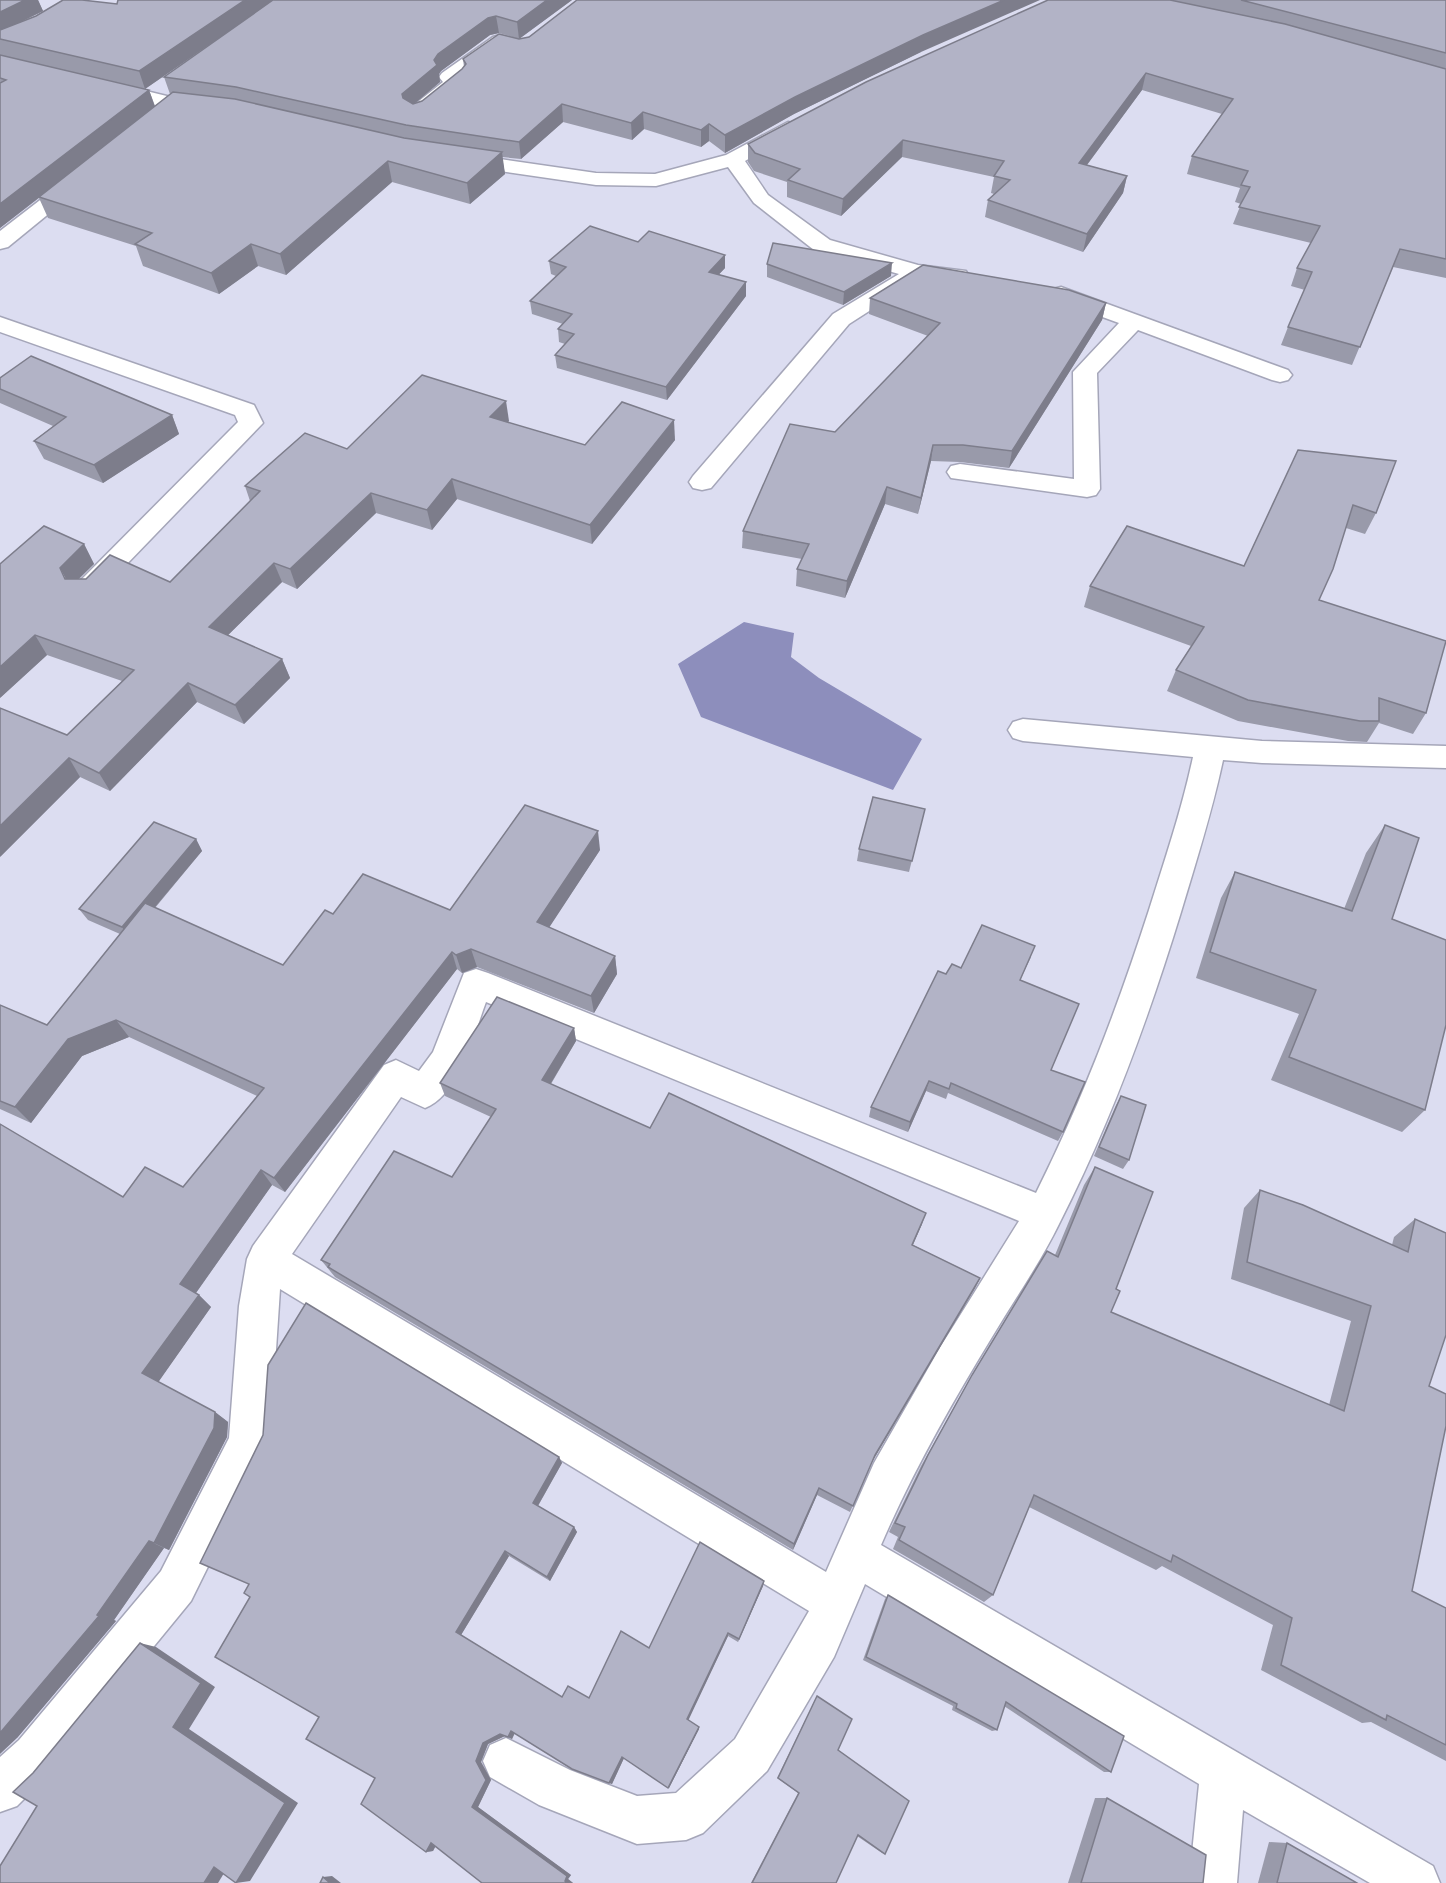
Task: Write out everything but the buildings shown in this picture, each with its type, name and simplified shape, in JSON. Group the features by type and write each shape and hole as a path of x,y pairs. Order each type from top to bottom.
{"street":[{"path":"417,113 456,81 448,77 498,41 514,45"},
{"path":"92,84 176,104 230,110"},
{"path":"149,97 168,84"},
{"path":"157,118 176,104"},
{"path":"443,157 596,179 656,180 733,159 802,120"},
{"path":"733,159 761,199 822,245 917,272 975,278"},
{"path":"0,242 92,169"},
{"path":"702,482 841,319 917,272"},
{"path":"1042,288 1280,375"},
{"path":"960,472 1087,489 1085,372 1134,321"},
{"path":"0,324 245,410 251,423 86,589"},
{"path":"1023,730 1262,752 1446,757"},
{"path":"506,1761 556,1788 637,1820 686,1816 751,1755 818,1641 889,1478 955,1360 1045,1214 1113,1065 1143,980 1198,805 1210,748"},
{"path":"0,1789 35,1756 176,1586 249,1441 258,1306 266,1259 396,1076 425,1092 447,1059 476,983 1045,1214"},
{"path":"266,1259 835,1602"},
{"path":"856,1554 1223,1773 1416,1883"},
{"path":"1213,1883 1223,1773"}],"water":[{"path":"744,622 794,633 791,657 819,678 922,739 893,790 701,717 678,664"}]}
